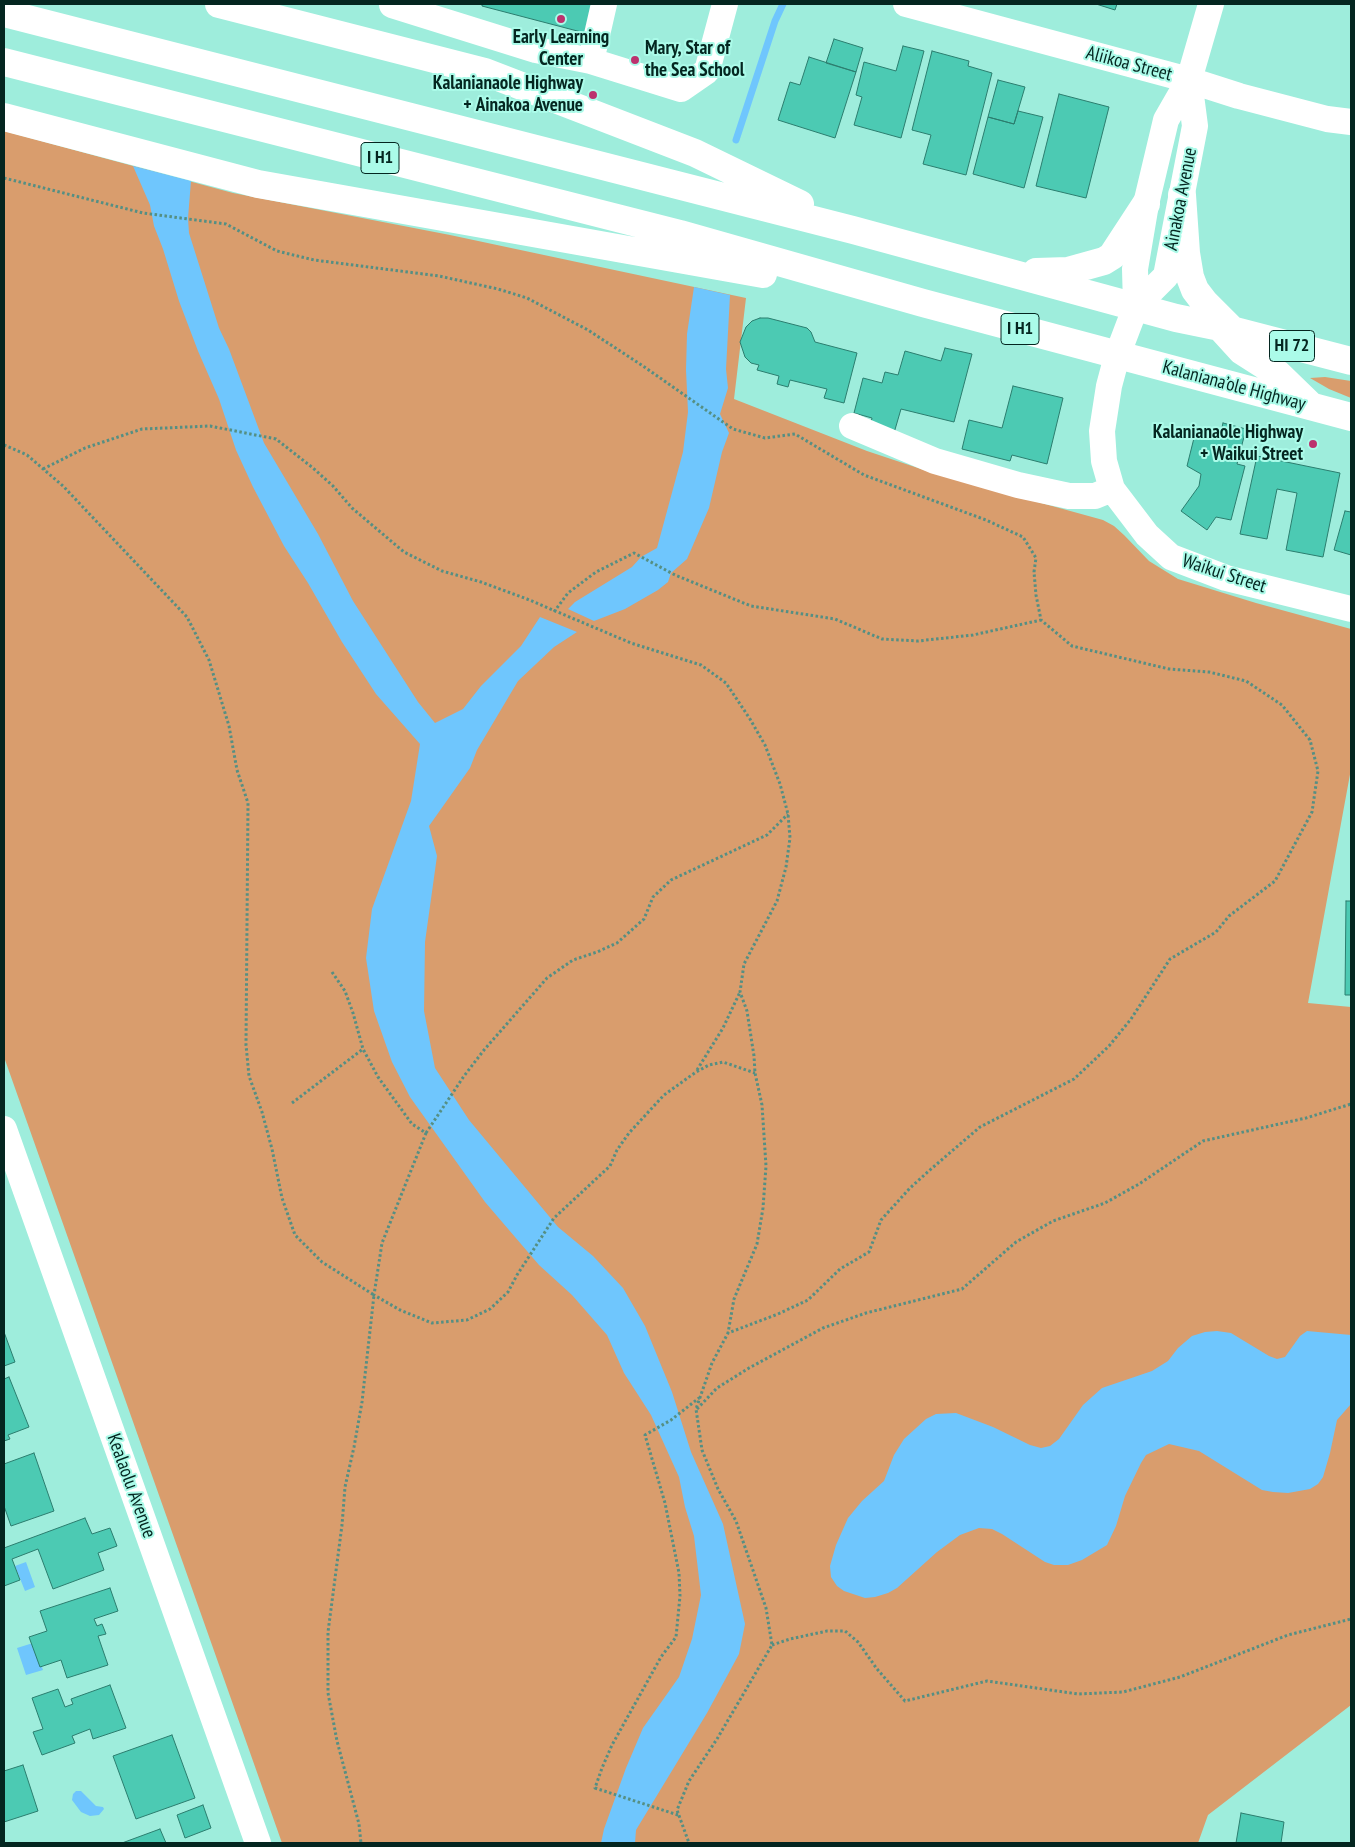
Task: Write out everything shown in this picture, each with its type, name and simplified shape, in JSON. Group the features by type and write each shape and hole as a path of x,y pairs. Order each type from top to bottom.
{"highway":[{"path":"219,4 485,72 695,153 853,230"},
{"name":"I H1","path":"4,13 853,230 1136,306"},
{"name":"I H1","path":"4,62 680,234 1117,356"},
{"path":"4,116 258,184 923,303"},
{"path":"1182,195 1186,253 1190,277 1195,290 1242,351 1278,374 1312,407"},
{"path":"1005,270 1048,273 1068,271 1104,261 1116,251 1146,204"},
{"name":"HI 72","path":"1136,306 1176,318 1351,361"},
{"name":"Kalaniana’ole Highway","path":"1117,356 1351,417"}],"street":[{"path":"591,61 604,4"},
{"path":"392,5 536,50 591,61 681,89 707,71 725,4"},
{"name":"Aliikoa Street","path":"906,4 1189,80 1239,96 1318,117 1351,122"},
{"name":"Ainakoa Avenue","path":"1117,356 1136,306 1135,269 1146,204 1166,120 1189,80 1210,4"},
{"name":"Ainakoa Avenue","path":"1136,306 1166,276 1195,126 1189,80"},
{"name":"Waikui Street","path":"1117,356 1109,386 1102,431 1104,461 1112,489 1147,536 1171,557 1226,578 1351,609"},
{"path":"852,426 935,461 1018,485 1070,496 1094,496 1112,489"},
{"name":"Kealaolu Avenue","path":"4,1129 258,1843"}],"path":[{"path":"4,178 143,214 226,224 277,251 314,260 439,276 498,288 527,298 588,330 733,429 765,438 795,434 864,475 986,520 1022,537 1036,558 1034,572 1041,620 1072,646 1169,669 1209,672 1246,681 1282,705 1310,740 1318,770 1312,812 1275,881 1229,916 1216,932 1170,959 1115,1040 1074,1079 980,1127 910,1188 881,1220 869,1252 840,1268 808,1300 778,1314 728,1333"},
{"path":"43,469 85,448 142,429 210,426 276,439 313,468 333,486 352,508 404,552 442,571 518,595 554,612 631,643 701,665 726,683 765,745 780,784 788,814 790,838 784,876 777,900 744,964 740,992 723,1028 696,1072"},
{"path":"4,445 27,456 63,486 187,617 209,660 229,726 237,770 248,803 246,1045 249,1076 267,1130 282,1198 295,1235 322,1262 400,1310 432,1323 467,1320 490,1309 508,1292 554,1218 610,1166 617,1150 629,1133 664,1095 709,1065 723,1062 754,1072"},
{"path":"554,612 568,593 596,572 634,554 675,575 751,606 835,619 882,639 918,641 973,635 1041,620"},
{"path":"361,1843 359,1824 337,1741 328,1693 328,1632 345,1487 362,1402 382,1243 426,1132 484,1050 547,978 572,960 617,943 644,919 653,897 671,880 767,835 788,814"},
{"path":"332,972 345,991 363,1049 378,1077 412,1124 426,1132"},
{"path":"740,992 747,1011 754,1056 754,1072 762,1104 766,1166 763,1208 757,1244 734,1299 728,1333 712,1363 696,1409 702,1450 718,1489 736,1521 766,1608 772,1646"},
{"path":"292,1103 363,1049"},
{"path":"696,1409 717,1388 749,1368 823,1328 866,1313 962,1290 1016,1242 1053,1221 1105,1203 1139,1184 1203,1140 1306,1118 1351,1104"},
{"path":"679,1815 595,1788 612,1746 661,1657 676,1637 680,1596 679,1573 665,1503 645,1434 671,1420 700,1397"},
{"path":"689,1843 677,1810 689,1781 717,1739 772,1646 790,1639 827,1631 845,1631 858,1642 877,1669 906,1701 987,1681 1078,1694 1123,1692 1180,1677 1288,1635 1351,1619"}],"shaded area":[{"path":"4,131 233,193 450,235 746,298 734,399 867,451 936,474 1103,520 1114,526 1149,561 1178,579 1351,629 1351,769 1308,1003 1351,1007 1351,1705 1208,1815 1198,1843 282,1843 4,1057"},
{"path":"1325,377 1351,381 1351,398 1329,389 1310,378"}],"water":[{"path":"133,166 191,181 188,218 189,233 219,328 229,349 264,443 318,534 353,601 418,702 435,723 463,709 481,686 521,646 540,617 577,632 554,647 518,681 477,750 470,768 429,826 437,856 425,942 424,1011 435,1068 469,1120 558,1227 593,1256 623,1288 645,1326 672,1392 691,1452 723,1524 745,1624 739,1654 707,1713 636,1830 635,1843 601,1843 604,1829 626,1768 643,1728 679,1677 692,1639 701,1595 694,1536 685,1507 679,1477 651,1415 624,1373 607,1335 572,1295 539,1265 485,1202 410,1097 392,1062 374,1011 366,958 372,909 411,801 420,744 376,694 342,642 284,546 253,487 236,450 219,399 179,301 154,226 150,205"},
{"path":"694,287 730,295 726,369 728,388 720,414 729,433 722,452 709,508 687,559 671,573 668,582 625,609 594,621 568,609 575,602 632,567 641,557 657,548 683,452 688,412 687,334"},
{"path":"1217,1331 1231,1333 1277,1359 1285,1357 1300,1336 1307,1331 1351,1335 1351,1404 1337,1420 1323,1477 1318,1484 1310,1489 1288,1493 1262,1490 1199,1451 1169,1444 1146,1455 1125,1496 1116,1526 1107,1545 1082,1560 1068,1565 1054,1565 1045,1562 992,1529 979,1528 960,1535 937,1552 897,1588 888,1593 865,1598 844,1591 837,1586 831,1577 830,1566 836,1545 848,1518 862,1501 884,1481 894,1455 904,1439 926,1419 936,1414 956,1413 993,1427 1030,1445 1041,1448 1050,1446 1059,1439 1083,1405 1102,1388 1152,1371 1168,1361 1178,1348 1192,1336"},
{"path":"26,1562 35,1587 25,1591 15,1566"},
{"path":"33,1643 43,1670 26,1675 17,1648"},
{"path":"76,1791 81,1791 96,1806 103,1807 104,1809 99,1815 90,1816 81,1812 72,1800 73,1794"}],"building":[{"name":"Early Learning Center","path":"482,4 592,4 585,33 482,6"},
{"path":"1096,4 1117,4 1115,10"},
{"path":"834,39 863,48 856,72 826,63"},
{"path":"903,46 924,51 901,138 854,125 862,97 856,95 864,62 896,71"},
{"path":"932,51 969,61 968,66 992,73 966,175 923,164 931,135 912,130"},
{"path":"809,57 856,72 835,138 778,120 790,82 800,85"},
{"path":"998,80 1025,87 1014,124 988,117"},
{"path":"1059,94 1109,107 1086,198 1036,186"},
{"path":"1018,111 1043,117 1024,188 973,174 988,117 1014,124"},
{"path":"768,318 807,328 815,342 857,353 844,403 824,398 827,389 790,380 788,387 777,384 779,376 757,370 759,365 751,363 745,357 740,342 746,327 752,321"},
{"path":"945,348 972,354 954,422 901,409 894,433 870,427 872,418 854,413 863,378 882,383 885,372 898,375 905,351 941,361"},
{"path":"1013,386 1063,398 1047,464 1012,455 1010,461 962,449 969,420 1002,428"},
{"path":"1223,423 1246,429 1237,464 1245,466 1231,520 1216,517 1207,530 1181,511 1199,486 1201,474 1187,466 1196,430 1220,436"},
{"path":"1257,456 1340,473 1323,557 1286,550 1297,493 1277,489 1267,539 1240,534"},
{"path":"1345,511 1351,512 1351,555 1334,550"},
{"path":"1346,901 1351,901 1351,995 1345,995"},
{"path":"4,1332 15,1362 4,1366"},
{"path":"9,1377 29,1427 8,1435 10,1439 4,1441 4,1379"},
{"path":"34,1453 54,1511 11,1526 4,1506 4,1464"},
{"path":"85,1518 92,1534 110,1528 117,1546 98,1553 104,1570 53,1589 38,1549 12,1559 20,1580 4,1586 4,1548"},
{"path":"110,1588 118,1611 94,1619 97,1626 102,1624 106,1634 98,1636 108,1665 67,1678 61,1660 40,1667 29,1637 47,1631 40,1611"},
{"path":"110,1685 126,1728 93,1739 90,1729 72,1736 75,1743 42,1755 33,1732 43,1729 32,1698 58,1689 65,1707 73,1704 71,1699"},
{"path":"172,1735 195,1798 136,1819 113,1756"},
{"path":"23,1765 38,1811 4,1822 4,1771"},
{"path":"203,1805 211,1828 185,1838 177,1815"},
{"path":"1241,1813 1284,1822 1281,1843 1236,1843"},
{"path":"160,1829 166,1843 122,1843"}],"waterway":[{"path":"736,140 775,21 783,4"}],"place":[{"name":"Early Learning Center","path":"561,19"},
{"name":"Mary, Star of the Sea School","path":"635,60"},
{"name":"Kalanianaole Highway + Ainakoa Avenue","path":"593,95"},
{"name":"Kalanianaole Highway + Waikui Street","path":"1313,444"}]}
